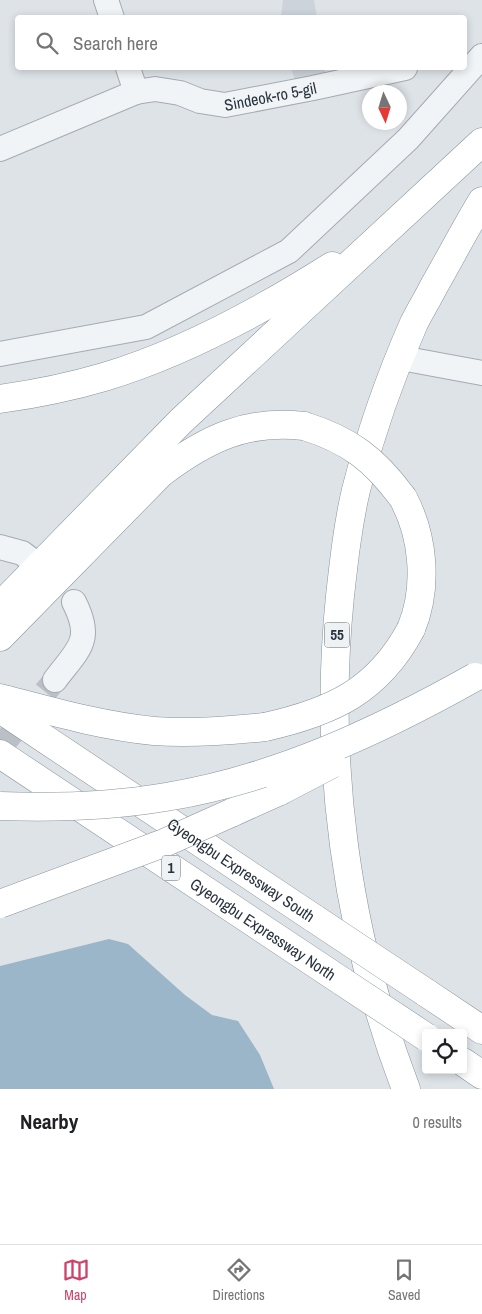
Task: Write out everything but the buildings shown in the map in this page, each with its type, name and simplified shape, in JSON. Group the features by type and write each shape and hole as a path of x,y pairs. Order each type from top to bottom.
{"highway":[{"path":"0,606 181,421 482,142"},
{"path":"0,399 103,377 157,358 225,327 312,278 345,257 375,236 438,184"},
{"name":"55","path":"406,1089 386,1035 360,939 351,896 343,844 334,672 345,551 356,491 380,413 415,322 482,201"},
{"path":"0,638 161,473 177,460 207,442 233,432 269,425 304,426 336,438 358,450 381,470 403,498 415,525 421,553 419,598 416,618 411,629 388,666 354,694 320,712 266,727 204,732 153,731 85,719 0,698"},
{"path":"0,904 164,842 280,791 384,735 479,675"},
{"path":"0,806 52,806 125,802 173,796 254,776 317,754 384,726 479,675"},
{"name":"Gyeongbu Expressway South","path":"0,710 482,1030"},
{"name":"Gyeongbu Expressway North","path":"0,754 422,1034"},
{"path":"467,1065 482,1075"}],"street":[{"path":"106,0 111,15"},
{"path":"467,54 482,51"},
{"path":"0,354 146,327 289,251 408,139 482,56"},
{"path":"129,70 136,92"},
{"name":"Sindeok-ro 5-gil","path":"0,149 136,92 155,89 180,93 200,101 225,105 397,70"},
{"path":"401,358 482,373"},
{"path":"0,547 22,554 30,559"},
{"path":"55,680 78,649 83,638 84,627 74,602"}],"shaded area":[{"path":"283,0 314,0 317,15 281,15"},
{"path":"292,70 325,70 327,85 299,91"}],"water":[{"path":"109,939 128,944 185,995 212,1015 238,1021 260,1055 274,1089 0,1089 0,966"}],"tunnel":[{"path":"0,748 55,680"}]}
